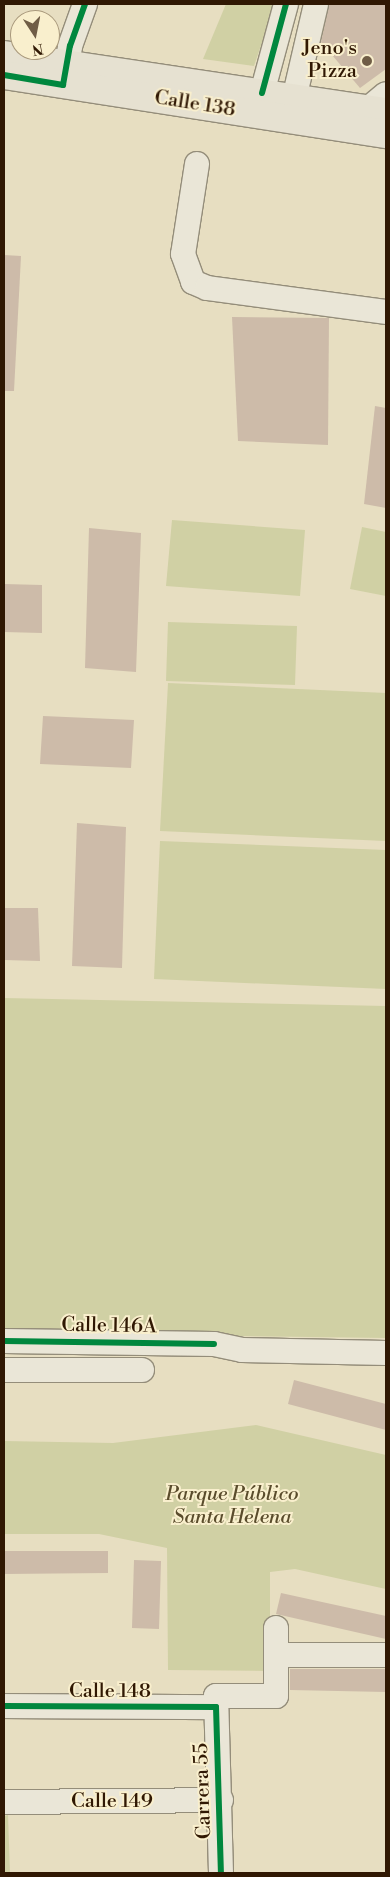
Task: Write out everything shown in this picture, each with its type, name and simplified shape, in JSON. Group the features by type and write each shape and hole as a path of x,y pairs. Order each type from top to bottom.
{"main road":[{"name":"Calle 138","path":"4,55 65,74 292,108 386,134"},
{"name":"Calle 138","path":"4,75 65,74 262,93 292,108 380,105"}],"street":[{"path":"65,74 85,4"},
{"path":"262,93 286,4"},
{"path":"292,108 316,4"},
{"path":"197,164 183,254 192,282 207,288 386,309"},
{"name":"Calle 146A","path":"4,1341 214,1344 242,1350 386,1353"},
{"path":"4,1370 142,1370"},
{"path":"216,1707 216,1696 276,1696 276,1628"},
{"path":"276,1655 386,1655"},
{"name":"Calle 148","path":"4,1706 216,1707"},
{"name":"Carrera 55","path":"216,1707 221,1800 222,1873"},
{"name":"Calle 149","path":"4,1802 221,1800"}],"green space":[{"path":"226,4 275,4 254,66 203,59"},
{"path":"172,520 305,530 300,596 166,586"},
{"path":"362,527 386,532 386,596 350,589"},
{"path":"168,622 297,626 295,685 166,681"},
{"path":"168,683 386,693 386,841 160,831"},
{"path":"160,841 386,850 386,989 154,979"},
{"path":"4,998 386,1006 386,1338 4,1333"},
{"name":"Parque Público Santa Helena","path":"256,1425 386,1455 386,1589 295,1569 270,1572 270,1671 168,1670 167,1548 99,1534 4,1534 4,1441 113,1443"},
{"path":"8,1815 10,1873 4,1873 4,1816"}],"building":[{"path":"329,4 386,4 386,69 360,88 321,42"},
{"path":"4,255 21,256 14,391 4,391"},
{"path":"232,317 329,318 328,445 238,441"},
{"path":"375,406 386,408 386,508 364,504"},
{"path":"89,528 141,533 136,672 85,668"},
{"path":"4,584 42,585 42,633 4,632"},
{"path":"43,716 134,720 131,768 40,764"},
{"path":"77,823 126,827 122,968 72,966"},
{"path":"4,908 38,908 40,961 4,960"},
{"path":"294,1380 386,1404 386,1430 288,1404"},
{"path":"4,1551 108,1551 108,1573 4,1574"},
{"path":"134,1560 161,1561 159,1629 132,1628"},
{"path":"281,1593 386,1616 386,1639 276,1614"},
{"path":"290,1669 386,1669 386,1692 290,1690"}],"cycle path":[{"path":"4,75 63,85 70,46 85,4"},
{"path":"262,93 286,4"},
{"path":"4,1341 214,1344"},
{"path":"4,1706 216,1707 221,1873"}],"place":[{"name":"Jeno's Pizza","path":"367,61"}]}
